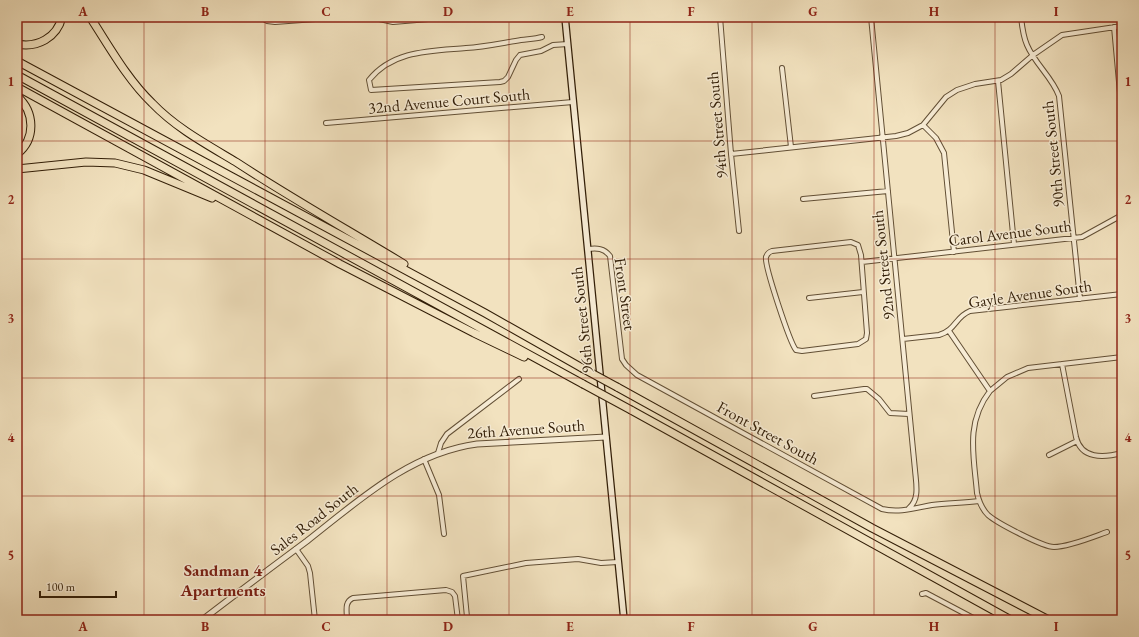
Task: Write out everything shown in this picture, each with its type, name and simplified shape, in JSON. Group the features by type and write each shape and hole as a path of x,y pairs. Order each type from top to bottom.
{"highway":[{"path":"17,44 29,45 42,42 55,32 62,17"},
{"path":"90,17 111,50 139,89 151,103 169,119 192,136 285,194 485,313 582,368 872,528 1049,620"},
{"path":"95,17 111,50"},
{"path":"17,61 485,313"},
{"path":"17,75 631,410 1011,620"},
{"path":"17,87 100,134 340,264 467,329 572,378"},
{"path":"17,96 26,107 31,124 29,139 17,154"},
{"path":"17,169 91,162 121,164 163,178 252,215"}],"main road":[{"name":"96th Street South","path":"565,17 624,620"}],"street":[{"path":"262,18 275,22 342,17"},
{"path":"371,17 392,22 452,17"},
{"name":"94th Street South","path":"720,17 739,231"},
{"name":"92nd Street South","path":"871,17 917,492 914,504 909,508"},
{"name":"90th Street South","path":"1021,17 1027,47 1054,84 1059,96 1080,298"},
{"path":"731,154 883,138 908,133 923,125 946,97 957,90 975,84 998,81 1011,74 1033,55 1062,35 1122,26"},
{"path":"1114,28 1122,115"},
{"name":"32nd Avenue Court South","path":"542,37 481,47 412,54 391,62 376,73 369,80 371,90 500,82 508,78 520,55 539,51 552,46 568,44"},
{"path":"782,68 791,148"},
{"path":"998,81 1014,244"},
{"name":"32nd Avenue Court South","path":"326,123 573,102"},
{"path":"923,125 936,138 944,153 954,252"},
{"path":"803,199 888,191"},
{"name":"Carol Avenue South","path":"862,262 1082,237 1122,215"},
{"path":"851,242 858,245 861,255 863,292 867,333 866,339 858,344 798,351 794,348 787,331 768,272 767,255 772,251 851,242"},
{"name":"Front Street","path":"588,249 600,248 609,254 611,259 622,359"},
{"path":"809,298 863,292"},
{"name":"Gayle Avenue South","path":"949,331 962,316 970,311 1122,294"},
{"path":"903,339 939,335 949,331 990,391"},
{"path":"1107,532 1063,546 1047,546 1038,543 993,519 984,511 979,501 972,442 973,430 977,412 990,391 1002,380 1017,372 1033,367 1122,357"},
{"name":"Front Street South","path":"622,359 626,365 638,375 882,509 895,511 909,508 979,501"},
{"path":"1062,364 1077,441 1083,451 1097,456 1122,454"},
{"path":"438,453 441,443 447,434 519,379"},
{"path":"814,396 864,389 872,393 890,413 909,414"},
{"name":"26th Avenue South","path":"384,482 424,459 458,447 477,444 606,437"},
{"path":"1049,455 1077,441"},
{"path":"424,459 439,495 444,534"},
{"name":"Sales Road South","path":"202,620 384,482"},
{"path":"296,549 305,561 310,573 315,620"},
{"path":"472,620 467,617 463,576 526,562 583,559 607,563 618,562"},
{"path":"347,620 346,607 351,598 446,590 455,594 458,620"},
{"path":"922,594 926,593 977,620"}],"district":[{"name":"Sandman 4 Apartments","path":"223,580"}]}
